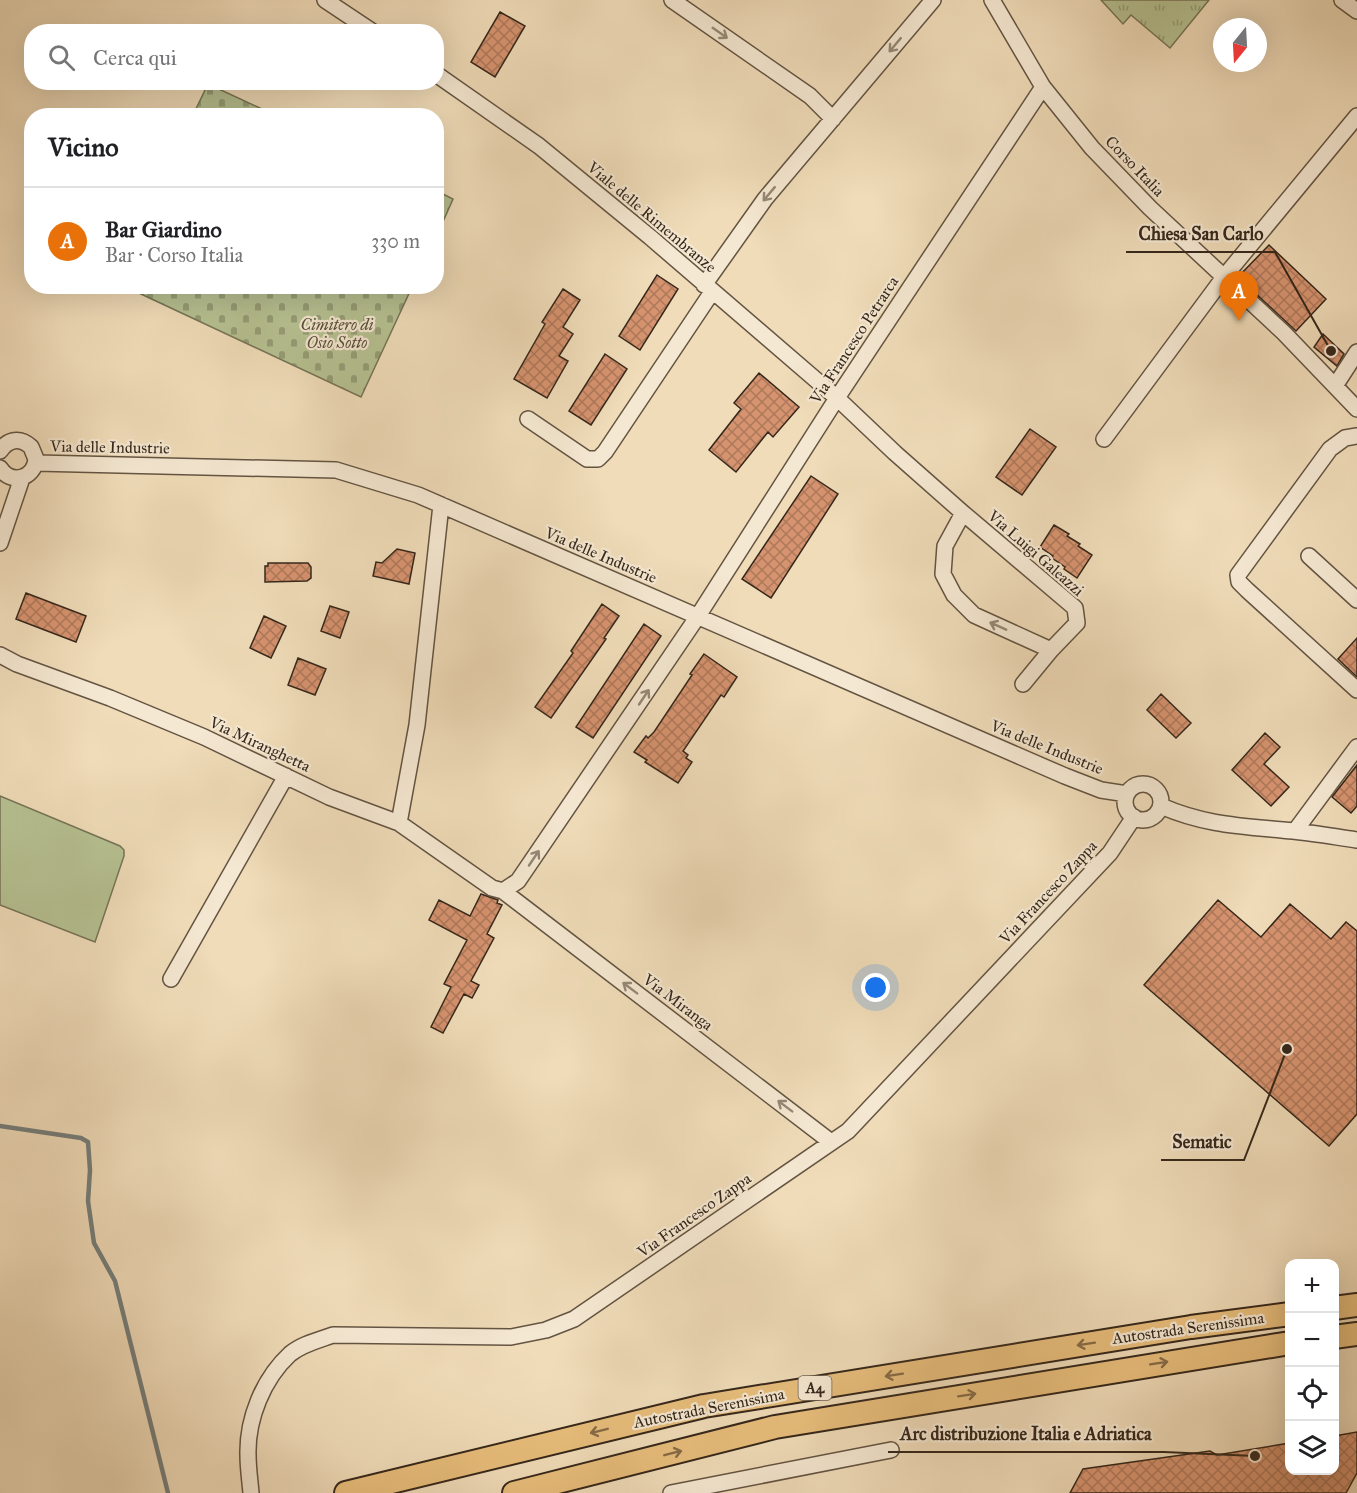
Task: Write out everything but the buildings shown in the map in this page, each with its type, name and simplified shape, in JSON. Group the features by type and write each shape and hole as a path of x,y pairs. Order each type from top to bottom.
{"highway":[{"path":"1339,1307 1357,1305"},
{"name":"Autostrada Serenissima","path":"346,1493 704,1406 1191,1327 1285,1315"},
{"path":"1339,1336 1357,1334"},
{"name":"Autostrada Serenissima","path":"514,1493 775,1426 1285,1344"}],"street":[{"path":"325,0 361,24"},
{"path":"672,0 810,96 833,119"},
{"path":"528,419 587,459 598,459 606,452 765,199 933,0"},
{"name":"Corso Italia","path":"992,0 1043,87 1101,157 1150,208 1284,333 1357,409"},
{"path":"1342,0 1357,11"},
{"name":"Viale delle Rimembranze","path":"444,80 539,146 837,398"},
{"name":"Via Francesco Petrarca","path":"698,615 837,398 1043,87"},
{"path":"1104,439 1224,277 1357,116"},
{"path":"1335,386 1357,352"},
{"name":"Via Luigi Galeazzi","path":"837,398 895,453 1075,608 1077,623 1023,684"},
{"path":"1357,436 1345,438 1330,450 1238,575 1239,582 1247,590 1357,690"},
{"name":"Via delle Industrie","path":"0,451 10,441 24,441 34,450 36,463 32,472 22,478"},
{"name":"Via delle Industrie","path":"36,463 336,470 418,495 1065,776 1101,789 1127,794 1133,786 1149,784 1158,790 1162,801 1161,806"},
{"path":"0,468 11,477 22,478 0,543"},
{"path":"399,823 417,725 441,505"},
{"name":"Via Luigi Galeazzi","path":"963,513 945,546 943,574 954,595 974,615 1051,650"},
{"path":"1309,556 1357,600"},
{"path":"497,890 518,881 698,615"},
{"name":"Via Miranghetta","path":"0,655 17,664 110,698 204,737 328,797 399,823 497,890"},
{"path":"1295,831 1357,747"},
{"path":"171,979 285,776"},
{"path":"1127,794 1125,800 1127,810 1139,819 1150,818 1161,806 1185,816 1222,825 1295,831 1357,840"},
{"name":"Via Francesco Zappa","path":"251,1491 248,1454 250,1426 260,1396 273,1372 292,1353 311,1342 333,1335 511,1337 546,1330 574,1319 848,1131 1110,853 1134,817"},
{"name":"Via Miranga","path":"497,890 831,1142"},
{"path":"671,1493 891,1450"}],"green space":[{"path":"1101,0 1209,0 1170,48 1131,15 1123,24"},
{"path":"205,90 221,90 260,108 196,108"},
{"path":"444,194 453,199 444,219"},
{"name":"Cimitero di Osio Sotto","path":"141,294 409,294 361,397"},
{"path":"0,796 120,846 124,850 124,856 95,942 0,905"}],"waterway":[{"path":"0,1126 81,1138 88,1142 90,1170 88,1201 94,1243 115,1281 168,1493"}],"place":[{"name":"Bar Giardino","path":"1239,321"},
{"name":"Chiesa San Carlo","path":"1331,351"},
{"name":"Sematic","path":"1287,1049"},
{"name":"Arc distribuzione Italia e Adriatica","path":"1255,1456"}]}
